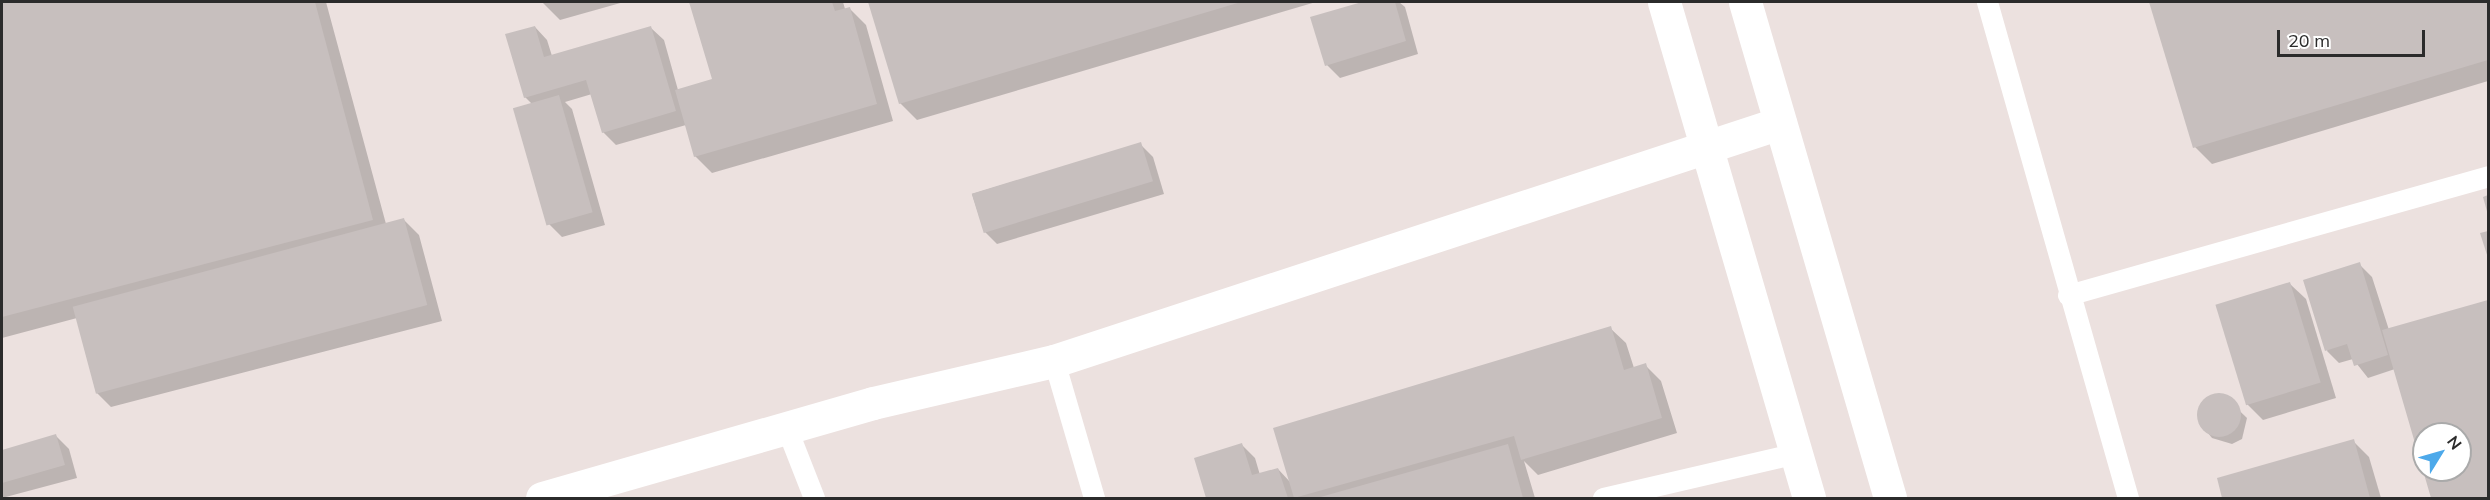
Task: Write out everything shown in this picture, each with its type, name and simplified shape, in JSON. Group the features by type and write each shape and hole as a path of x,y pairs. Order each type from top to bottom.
{"street":[{"path":"1664,2 1809,498"},
{"path":"1745,2 1890,498"},
{"path":"542,498 873,404 1053,361 1706,145 1780,123"}],"lane":[{"path":"1987,2 2068,295 2128,498"},
{"path":"2068,295 2488,176"},
{"path":"1053,361 1094,498"},
{"path":"787,429 814,498"},
{"path":"1603,498 1796,453"}],"building":[{"path":"2,2 315,2 373,220 2,317"},
{"path":"689,2 832,2 835,11 850,7 877,104 694,157 675,90 712,79"},
{"path":"868,2 1241,2 899,104"},
{"path":"1362,2 1395,2 1406,41 1325,66 1310,17"},
{"path":"2149,2 2488,2 2488,60 2193,148"},
{"path":"535,26 544,57 651,26 676,111 602,133 586,80 524,98 505,34"},
{"path":"559,95 593,212 546,226 513,108"},
{"path":"1141,142 1153,181 984,233 972,194"},
{"path":"2488,195 2488,215 2483,197"},
{"path":"404,218 427,305 96,394 73,307"},
{"path":"2488,231 2488,258 2480,233"},
{"path":"2360,262 2388,355 2354,366 2347,344 2325,351 2303,280"},
{"path":"2290,282 2321,382 2246,405 2215,305"},
{"path":"2488,300 2488,498 2431,498 2426,482 2472,482 2472,422 2412,422 2412,433 2382,330"},
{"path":"1611,326 1624,370 1646,363 1662,418 1521,460 1514,436 1294,498 1273,428"},
{"path":"2219,393 2235,399 2241,415 2235,431 2219,437 2203,431 2197,415 2203,399"},
{"path":"56,434 65,465 2,483 2,450"},
{"path":"2354,439 2370,498 2222,498 2217,478"},
{"path":"1242,443 1252,475 1278,468 1288,498 1206,498 1194,458"},
{"path":"1508,444 1523,498 1317,498"}]}
